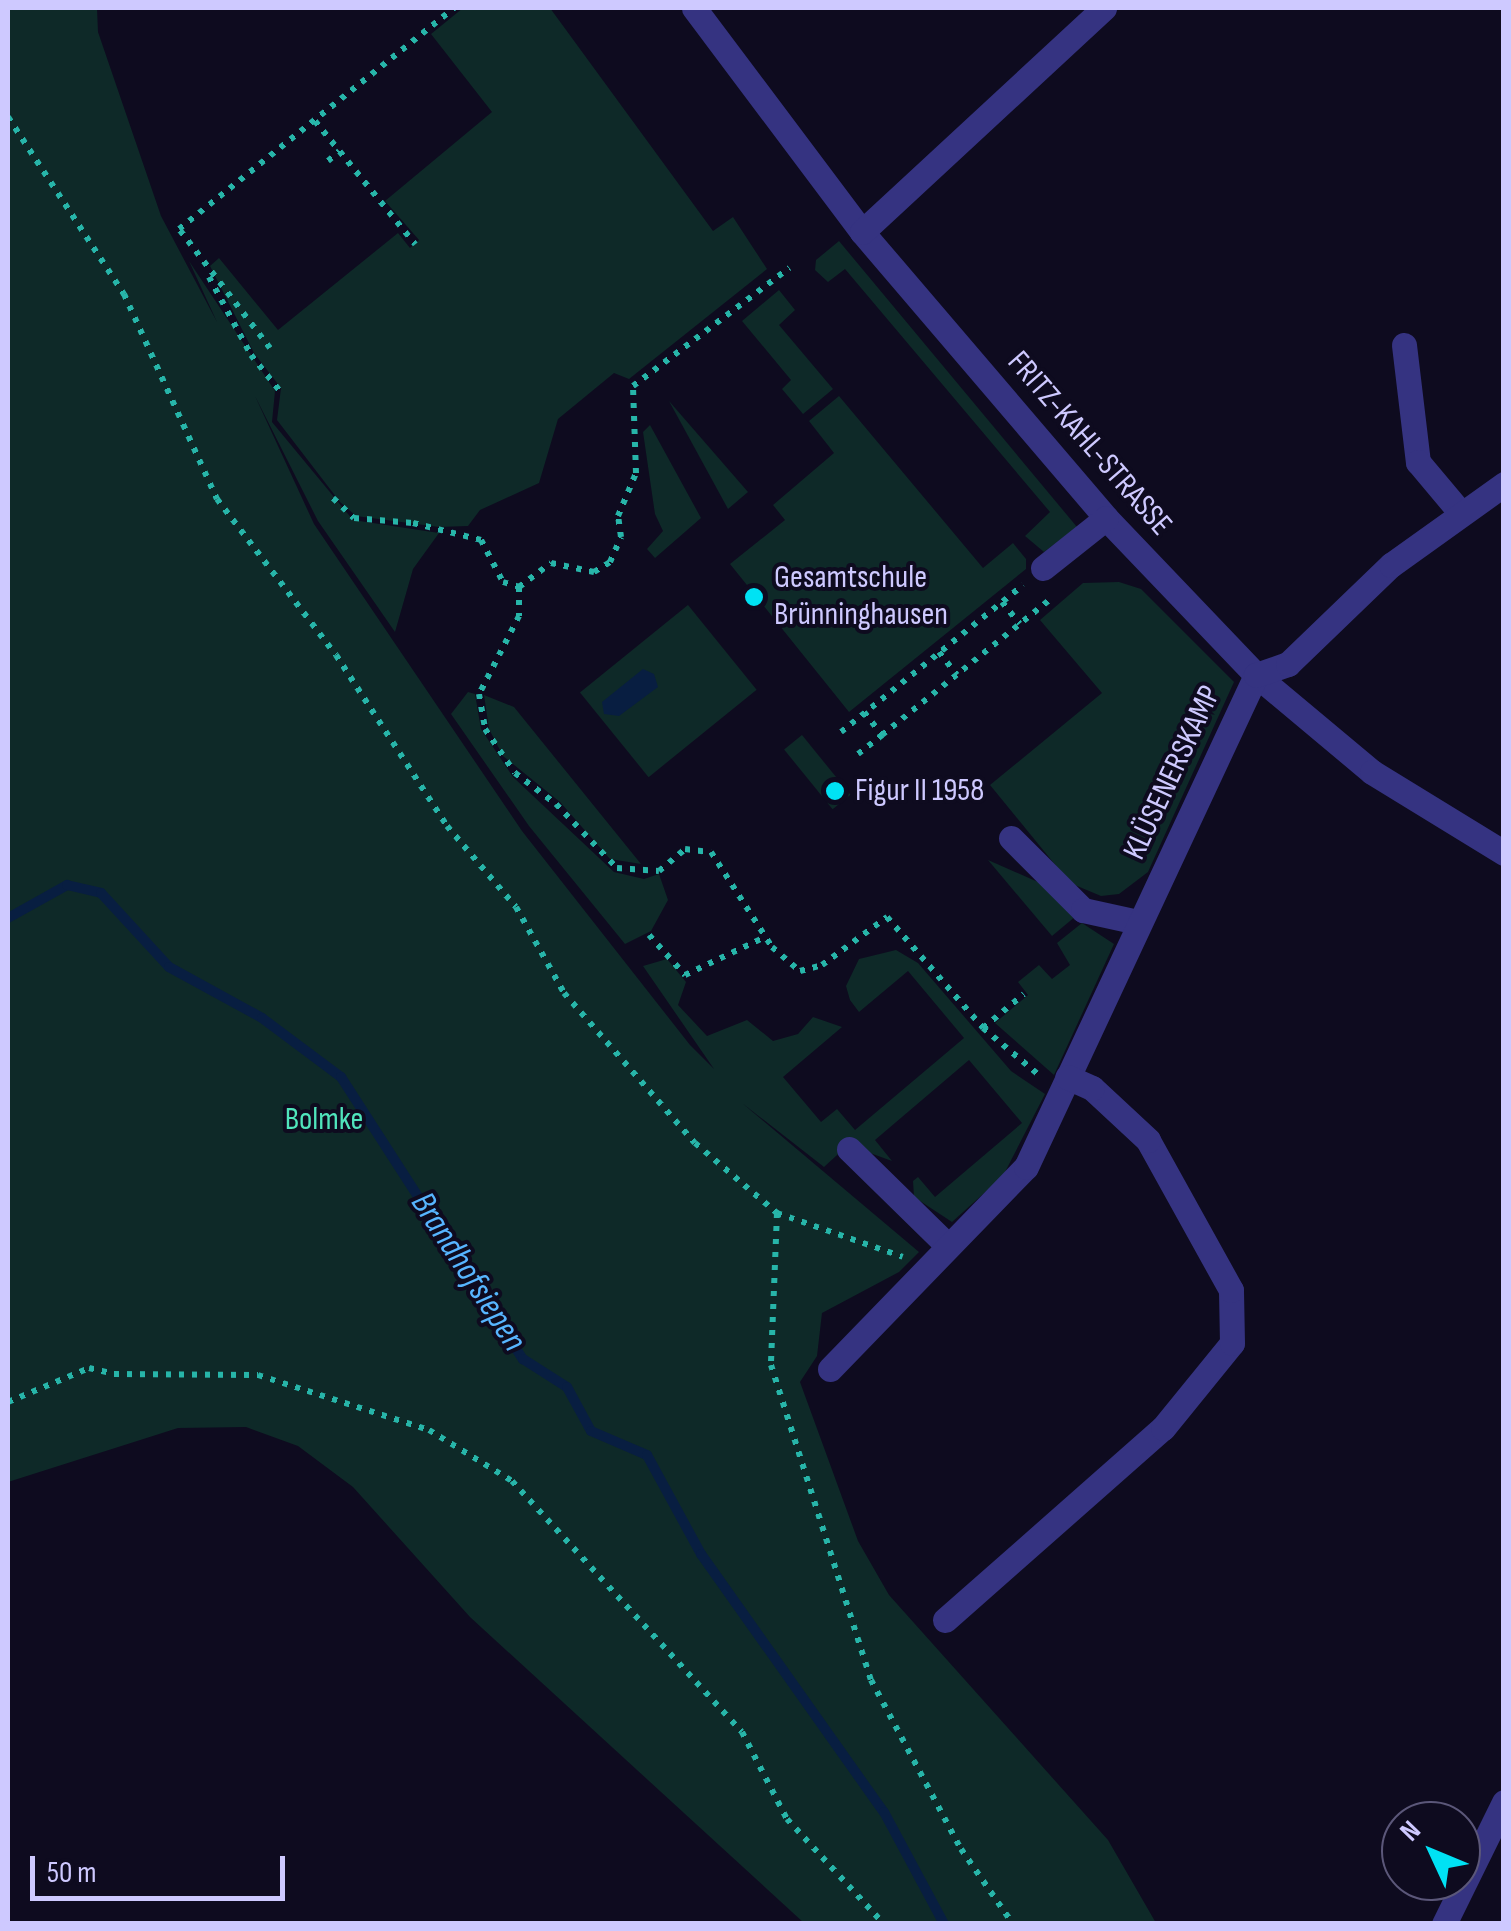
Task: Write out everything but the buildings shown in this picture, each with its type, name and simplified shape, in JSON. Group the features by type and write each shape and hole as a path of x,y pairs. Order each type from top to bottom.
{"street":[{"name":"FRITZ-KAHL-STRASSE","path":"694,8 862,232 1106,518 1256,674 1372,772 1504,853"},
{"path":"862,232 1104,8"},
{"path":"1404,345 1418,462 1460,512"},
{"name":"KLÜSENERSKAMP","path":"830,1370 1026,1166 1256,674 1288,664 1391,566 1460,512 1504,484"},
{"path":"1043,568 1106,518"},
{"path":"1012,838 1083,910 1138,922"},
{"path":"944,1620 1163,1428 1232,1343 1231,1290 1148,1140 1092,1088 1064,1085"},
{"path":"849,1149 948,1246"},
{"path":"1444,1924 1504,1802"}],"path":[{"path":"270,348 179,229 454,8"},
{"path":"8,116 124,294 217,500 336,655 448,826 516,907 564,993 695,1143 777,1213 912,1260 926,1272"},
{"path":"315,121 414,244"},
{"path":"328,161 340,151"},
{"path":"202,263 251,355 279,390"},
{"path":"519,588 552,563 594,572 610,562 620,537 618,516 636,473 633,386 789,268"},
{"path":"333,498 354,518 413,523 482,540 503,582 519,588"},
{"path":"841,732 1043,568"},
{"path":"519,588 519,616 479,694 500,758 556,804 617,868 659,871 684,849 711,852 766,937 800,971 822,966 887,917 982,1028 1064,1085"},
{"path":"858,754 1057,594"},
{"path":"1002,602 1020,624"},
{"path":"939,652 958,675"},
{"path":"864,712 882,736"},
{"path":"649,935 685,975 709,969 766,937"},
{"path":"982,1028 1024,994"},
{"path":"777,1213 771,1365 871,1680 960,1850 1012,1924"},
{"path":"8,1402 89,1368 114,1374 258,1375 429,1430 512,1481 742,1732 788,1819 884,1924"}],"green space":[{"name":"Bolmke","path":"8,8 97,8 98,32 161,216 217,322 189,261 275,391 272,422 353,520 439,533 413,569 395,632 318,521 255,396 314,524 522,831 690,1045 714,1069 643,966 667,959 686,982 678,1005 707,1036 747,1020 773,1041 798,1034 813,1017 842,1027 783,1077 821,1122 837,1109 855,1130 964,1038 908,971 859,1012 846,986 859,959 896,950 918,963 1011,1071 1045,1094 1003,1176 952,1222 914,1197 913,1181 918,1177 935,1197 1022,1123 969,1060 875,1140 892,1161 848,1145 824,1167 742,1103 919,1252 899,1272 822,1313 817,1356 800,1382 858,1541 889,1595 1108,1840 1156,1923 804,1923 470,1617 353,1487 298,1446 246,1427 178,1428 8,1482"},
{"path":"463,8 550,8 713,231 733,217 767,269 629,379 614,373 558,419 539,483 480,510 468,526 439,527 356,516 340,502 277,420 281,388 254,353 210,266 219,258 278,330 398,233 410,248 419,240 385,201 492,112 431,34"},
{"path":"839,241 1077,527 1044,552 1025,536 1050,512 845,269 828,282 815,270 816,260"},
{"path":"779,290 795,310 779,325 833,389 803,414 782,389 791,380 742,321"},
{"path":"839,396 983,568 1013,543 1026,559 1026,569 849,712 730,564 785,520 773,505 834,453 809,421"},
{"path":"669,401 748,492 728,509"},
{"path":"650,425 701,518 655,558 647,549 663,531 655,514 643,432"},
{"path":"1119,582 1141,589 1234,682 1148,872 1119,894 1101,896 1070,883 990,785 1102,693 1040,620 1083,583"},
{"path":"688,605 757,690 649,777 580,692"},
{"path":"468,692 475,694 481,729 513,777 614,872 644,879 659,874 668,900 651,931 625,944 529,826 451,714"},
{"path":"484,695 514,707 641,864 610,859 560,802 503,756 489,729"},
{"path":"802,735 850,795 833,809 784,749"},
{"path":"988,860 1047,886 1076,916 1052,936"},
{"path":"1082,923 1114,944 1054,1075 995,1023 1028,995 1018,982 1039,965 1052,979 1070,965 1057,943"}],"water":[{"path":"643,669 654,674 658,687 619,716 604,714 602,702"}],"waterway":[{"name":"Brandhofsiepen","path":"8,918 67,885 101,893 169,967 262,1018 341,1077 523,1359 567,1387 591,1431 647,1455 701,1554 884,1812 944,1924"}],"place":[{"name":"Gesamtschule Brünninghausen","path":"754,597"},
{"name":"Figur II 1958","path":"835,791"}]}
